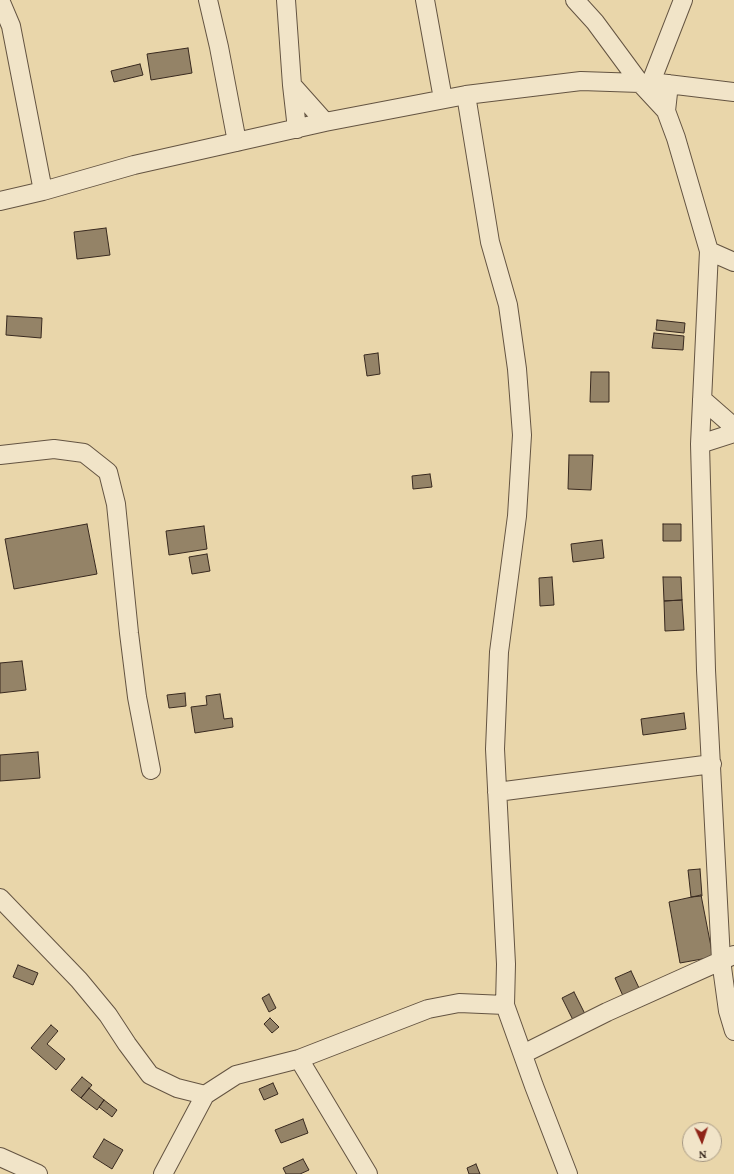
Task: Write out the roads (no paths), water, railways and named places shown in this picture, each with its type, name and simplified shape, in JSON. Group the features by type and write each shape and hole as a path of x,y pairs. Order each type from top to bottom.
{"street":[{"path":"0,0 11,26 43,191"},
{"path":"208,0 219,47 237,142"},
{"path":"286,0 292,85 297,129"},
{"path":"425,0 443,99"},
{"path":"575,0 645,83 666,112 676,138 709,251 700,444 706,662 712,764 728,957 728,1011 734,1031"},
{"path":"645,83 683,0"},
{"path":"0,201 43,191 134,165 326,122 466,95 581,82 670,84 734,92"},
{"path":"666,112 670,84"},
{"path":"292,85 326,122"},
{"path":"466,95 490,242 508,305 517,369 522,435 517,516 498,652 495,749 506,964 505,1005 568,1174"},
{"path":"709,251 734,262"},
{"path":"702,399 734,427"},
{"path":"700,444 734,433"},
{"path":"0,455 54,449 84,453 108,472 116,504 128,632 137,697 151,770"},
{"path":"497,792 712,764"},
{"path":"0,898 79,980 108,1015 150,1075 177,1088 205,1095"},
{"path":"523,1054 607,1012 728,957"},
{"path":"166,1172 205,1095 236,1075 299,1059 428,1009 459,1003 505,1005"},
{"path":"299,1059 368,1174"},
{"path":"0,1157 38,1174"}]}
